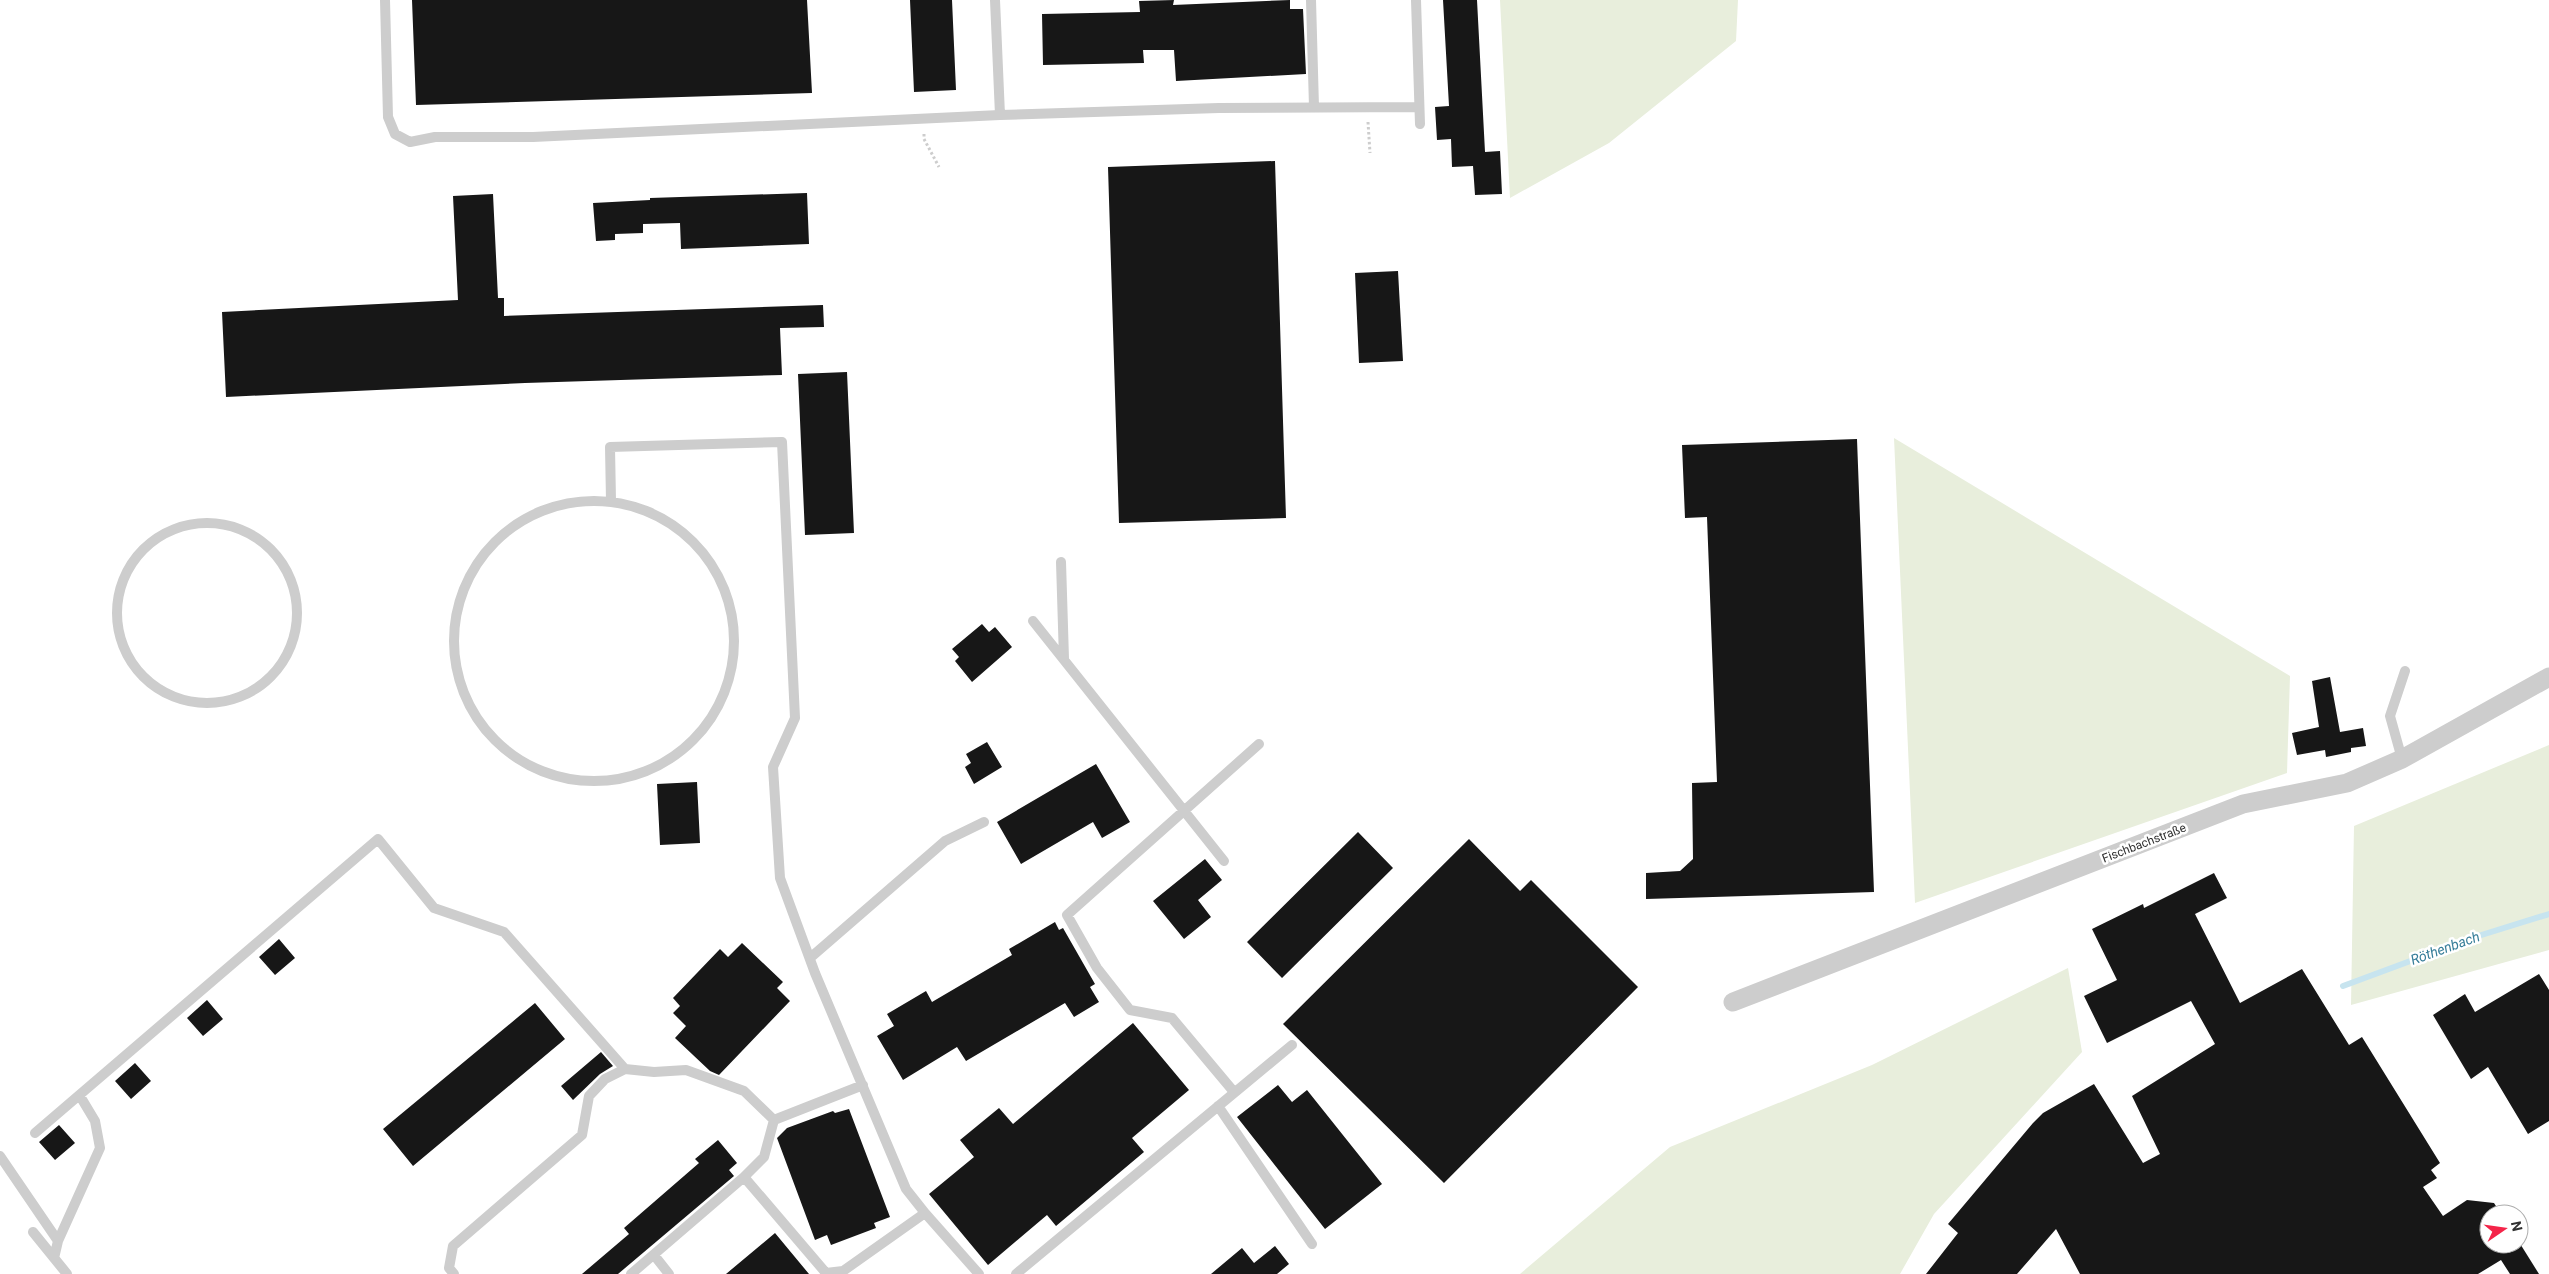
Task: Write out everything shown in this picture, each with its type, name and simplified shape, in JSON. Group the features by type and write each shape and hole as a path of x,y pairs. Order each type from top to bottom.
{"street":[{"name":"Fischbachstraße","path":"1733,1002 2243,804 2347,783 2402,758 2549,677"}],"lane":[{"path":"385,0 388,117 395,134 410,142 435,137 533,137 1000,115 1314,107 1419,107"},
{"path":"995,0 1000,115"},
{"path":"1310,0 1314,107"},
{"path":"1416,0 1420,124"},
{"path":"611,501 610,447 782,442 795,718 773,767 780,878 810,958 906,1189 979,1274"},
{"path":"611,501 651,512 681,531 701,550 723,586 729,606 733,633 731,668 725,688 713,713 692,741 676,754 658,766 632,775 598,781 577,780 537,769 518,758 502,746 479,720 465,695 458,676 454,641 456,613 462,593 482,556 512,527 530,516 569,502 611,501"},
{"path":"196,523 229,525 259,540 282,563 294,594 296,610 291,643 274,672 249,692 217,702 184,700 154,686 142,675 127,655 119,631 117,615 122,582 139,554 164,533 196,523"},
{"path":"1061,562 1064,659"},
{"path":"1033,621 1224,861"},
{"path":"2402,758 2390,716 2405,671"},
{"path":"1234,1092 1172,1018 1130,1010 1097,968 1067,915 1259,744"},
{"path":"810,958 945,841 984,822"},
{"path":"35,1133 378,839 434,908 504,932 625,1069"},
{"path":"1016,1274 1292,1045"},
{"path":"454,1274 449,1268 453,1246 582,1135 589,1096 605,1079 625,1069 654,1072 686,1070 744,1091 774,1120"},
{"path":"774,1120 863,1085"},
{"path":"54,1258 58,1241 100,1148 95,1121 80,1096"},
{"path":"1218,1106 1312,1244"},
{"path":"631,1274 744,1177 764,1157 774,1120"},
{"path":"0,1156 58,1241"},
{"path":"744,1177 827,1274 843,1271 925,1213"},
{"path":"33,1232 67,1274"},
{"path":"654,1255 669,1274"}],"path":[{"path":"1368,107 1370,153"},
{"path":"923,119 924,139 939,167"}],"green space":[{"path":"1500,0 1738,0 1736,41 1609,143 1510,198"},
{"path":"1894,438 2290,676 2287,773 1915,903"},
{"path":"2549,745 2549,950 2351,1005 2354,826"},
{"path":"2068,968 2082,1052 1934,1214 1900,1274 1520,1274 1670,1147 1872,1065"}],"building":[{"path":"412,0 807,0 812,93 416,105"},
{"path":"910,0 952,0 956,90 914,92"},
{"path":"1174,0 1173,5 1290,0 1290,9 1303,9 1306,74 1176,81 1174,50 1143,50 1144,63 1043,65 1042,14 1140,12 1139,1"},
{"path":"1443,0 1477,0 1485,152 1500,151 1502,194 1475,195 1473,166 1452,167 1451,139 1437,140 1435,107 1449,106"},
{"path":"1275,161 1286,518 1119,523 1108,167"},
{"path":"807,193 809,244 681,249 680,223 643,224 643,233 615,234 615,240 596,241 593,203 650,200 650,198"},
{"path":"493,194 498,298 504,298 504,316 823,305 824,327 780,328 782,375 525,383 226,397 222,312 458,300 453,196"},
{"path":"1398,271 1403,361 1359,363 1355,273"},
{"path":"847,372 854,533 805,535 798,374"},
{"path":"1857,439 1874,892 1646,899 1646,873 1680,871 1693,859 1692,783 1717,782 1707,517 1685,518 1682,445"},
{"path":"982,624 989,632 995,627 1012,647 972,682 955,661 959,657 952,649"},
{"path":"2330,677 2340,732 2363,728 2366,746 2351,748 2351,752 2326,757 2325,750 2297,755 2292,733 2319,727 2312,681"},
{"path":"987,742 1002,767 974,784 965,767 971,763 966,754"},
{"path":"1096,764 1130,822 1102,838 1093,822 1021,864 997,822"},
{"path":"697,782 700,843 660,845 657,784"},
{"path":"1358,832 1393,868 1282,978 1247,942"},
{"path":"1469,839 1520,891 1531,880 1638,987 1444,1183 1283,1024"},
{"path":"1205,859 1222,880 1198,900 1211,917 1184,939 1153,901"},
{"path":"2214,873 2227,898 2195,914 2240,1003 2302,969 2349,1045 2362,1037 2440,1163 2431,1170 2437,1178 2423,1187 2443,1216 2467,1200 2494,1203 2479,1204 2479,1254 2526,1254 2539,1274 2510,1274 2501,1260 2478,1274 2080,1274 2056,1229 2017,1274 1926,1274 1958,1233 1948,1224 2033,1123 2043,1113 2094,1084 2143,1163 2160,1154 2132,1096 2215,1044 2191,1001 2107,1043 2084,996 2117,980 2092,929 2143,904 2144,908"},
{"path":"1055,922 1059,930 1063,928 1095,984 1090,987 1099,1002 1074,1017 1065,1003 966,1061 957,1047 903,1080 877,1036 894,1026 887,1014 926,991 932,1002 1012,955 1009,949"},
{"path":"279,939 295,958 275,975 259,957"},
{"path":"742,943 783,982 777,988 790,1001 719,1075 710,1071 675,1038 686,1026 673,1013 680,1006 673,998 720,949 728,957"},
{"path":"2539,974 2549,990 2549,1121 2528,1134 2488,1067 2471,1079 2433,1015 2465,994 2475,1012"},
{"path":"207,1000 223,1019 203,1036 187,1018"},
{"path":"535,1003 565,1039 413,1166 383,1129"},
{"path":"1133,1023 1189,1090 1132,1138 1144,1152 1056,1226 1047,1215 988,1265 929,1194 974,1157 960,1140 999,1108 1013,1124"},
{"path":"601,1052 613,1066 600,1074 573,1100 561,1086"},
{"path":"135,1063 151,1081 131,1099 115,1081"},
{"path":"1278,1085 1292,1102 1307,1090 1382,1184 1325,1229 1237,1117"},
{"path":"849,1109 890,1217 874,1223 876,1228 831,1245 827,1235 815,1240 777,1138 787,1128 833,1111 835,1113"},
{"path":"59,1125 75,1143 55,1160 39,1142"},
{"path":"718,1140 737,1163 729,1170 734,1176 618,1274 582,1274 629,1234 624,1228 699,1163 695,1159"},
{"path":"775,1233 809,1274 726,1274"},
{"path":"1275,1246 1289,1264 1277,1274 1211,1274 1242,1248 1254,1263"}],"waterway":[{"name":"Röthenbach","path":"2343,986 2475,937 2549,914"}]}
